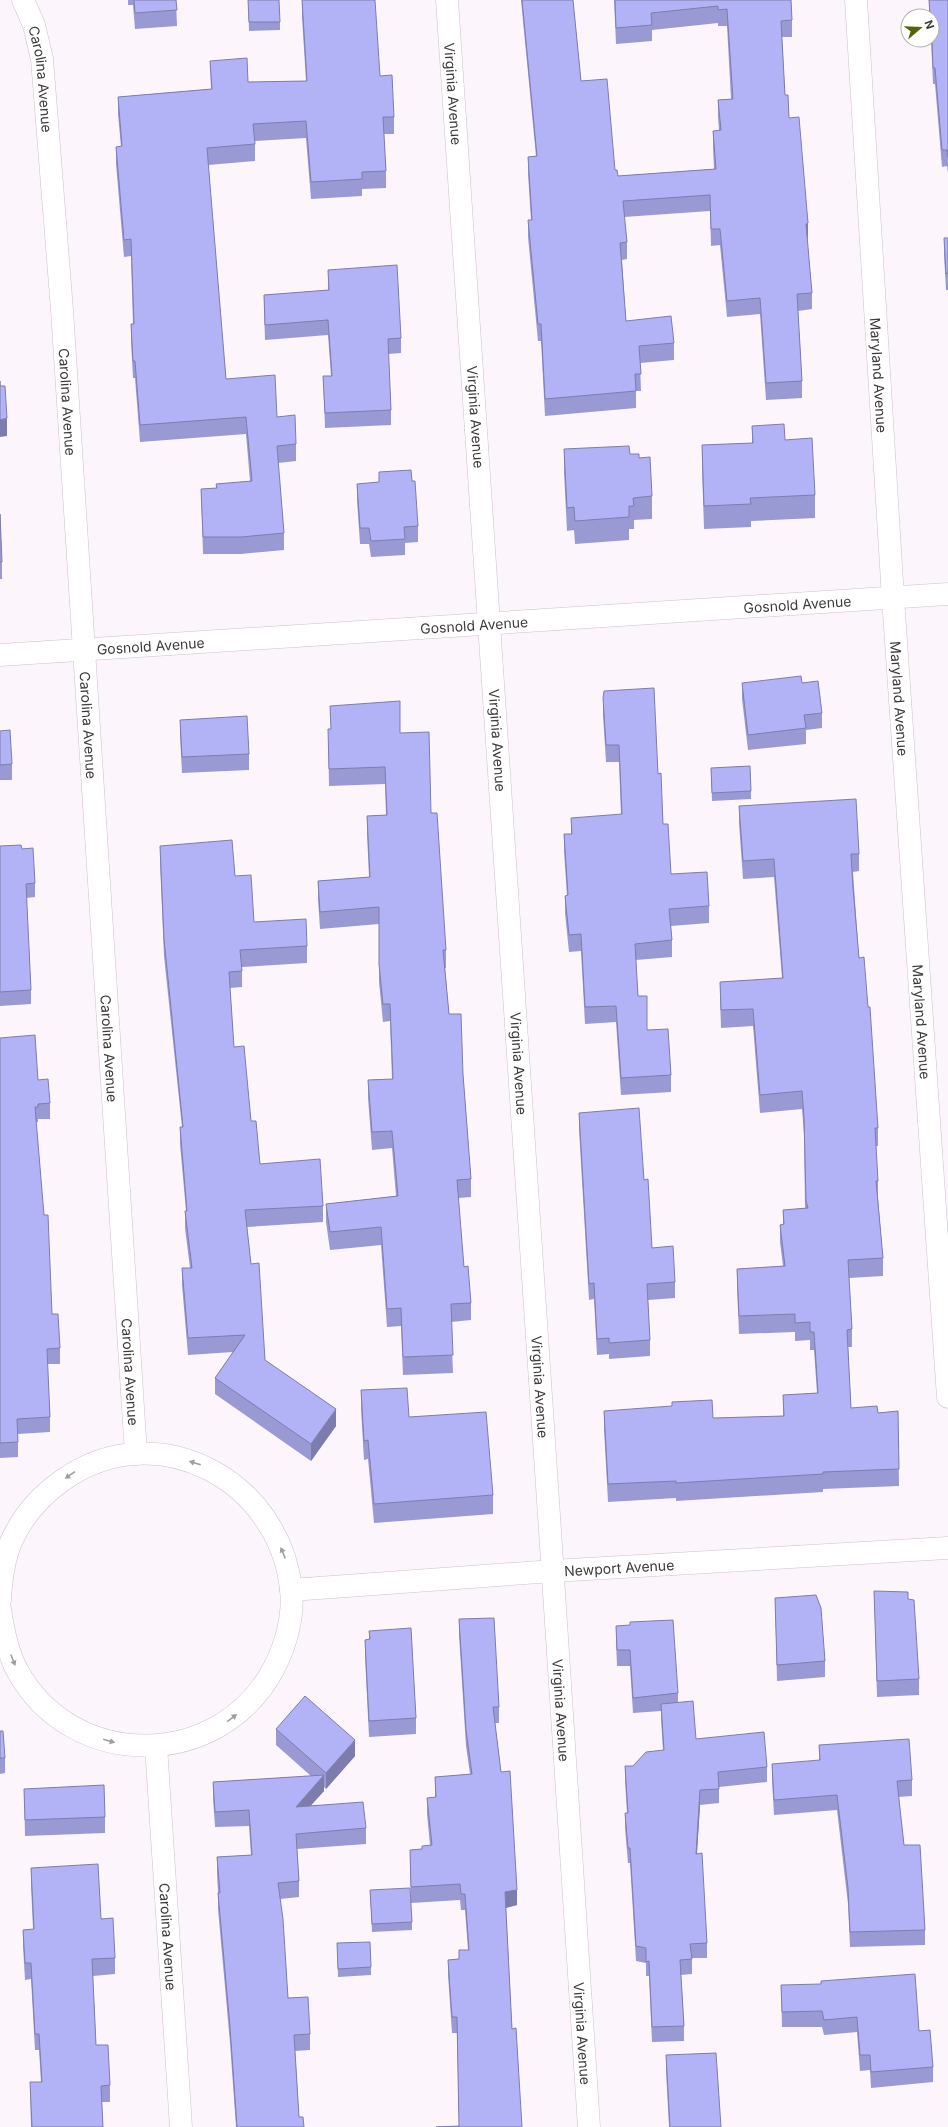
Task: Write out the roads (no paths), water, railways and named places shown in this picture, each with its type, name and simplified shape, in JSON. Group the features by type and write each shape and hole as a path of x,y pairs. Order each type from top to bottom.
{"street":[{"name":"Carolina Avenue","path":"23,0 34,25 42,58 62,310 136,1454"},
{"name":"Virginia Avenue","path":"446,0 492,624 507,890 589,2127"},
{"name":"Maryland Avenue","path":"856,0 893,598 948,1397"},
{"name":"Gosnold Avenue","path":"0,655 83,651 948,594"},
{"path":"0,1600 2,1574 11,1543 26,1515 48,1490 74,1472 92,1464 104,1460 136,1454 168,1455 200,1464 229,1480 253,1502 273,1528 285,1558 291,1590 290,1623 281,1655 266,1684 244,1708 218,1728 188,1740 156,1746 122,1745 91,1736 61,1720 36,1697 17,1670 5,1639 0,1609"},
{"name":"Newport Avenue","path":"291,1590 552,1571 948,1548"},
{"name":"Carolina Avenue","path":"156,1746 181,2127"}]}
